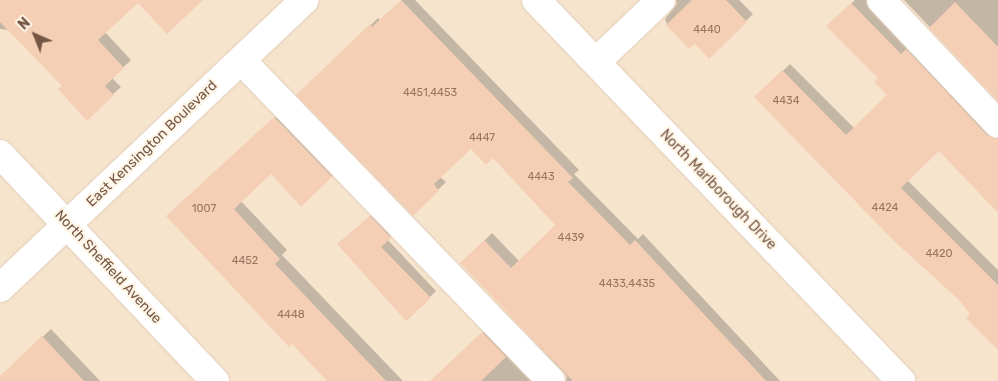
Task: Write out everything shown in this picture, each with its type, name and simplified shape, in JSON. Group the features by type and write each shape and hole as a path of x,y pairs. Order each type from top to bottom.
{"street":[{"name":"East Kensington Boulevard","path":"0,288 304,0"},
{"name":"North Marlborough Drive","path":"536,0 901,381"},
{"path":"596,62 661,0"},
{"path":"881,0 998,124"},
{"path":"241,60 551,381"},
{"name":"North Sheffield Avenue","path":"0,154 215,381"}],"shaded area":[{"path":"0,0 998,0 998,381 0,381"}],"building":[{"path":"0,0 203,0 167,34 138,3 98,40 124,68 105,86 114,95 87,121 58,89 62,86 0,22"},
{"path":"401,0 573,178 568,182 630,245 635,240 766,381 573,381 460,263 484,240 511,268 555,225 493,158 486,165 471,149 434,184 439,191 413,216 296,95 370,24 372,27"},
{"path":"692,0 726,0 747,22 709,59 695,44 689,49 666,25"},
{"path":"955,2 998,47 998,101 929,28"},
{"path":"851,3 901,54 906,49 987,135 998,139 998,213 939,151 901,188 998,285 998,350 966,318 970,314 959,300 894,241 754,97 782,70 846,135 887,95 874,82 878,78 826,26"},
{"path":"274,117 332,177 301,207 271,174 234,209 280,259 275,264 386,381 327,381 292,344 289,347 166,216"},
{"path":"370,216 391,238 381,247 431,298 406,321 337,244"},
{"path":"482,332 506,357 481,381 430,381"},
{"path":"42,336 84,381 0,381 0,376"}]}
